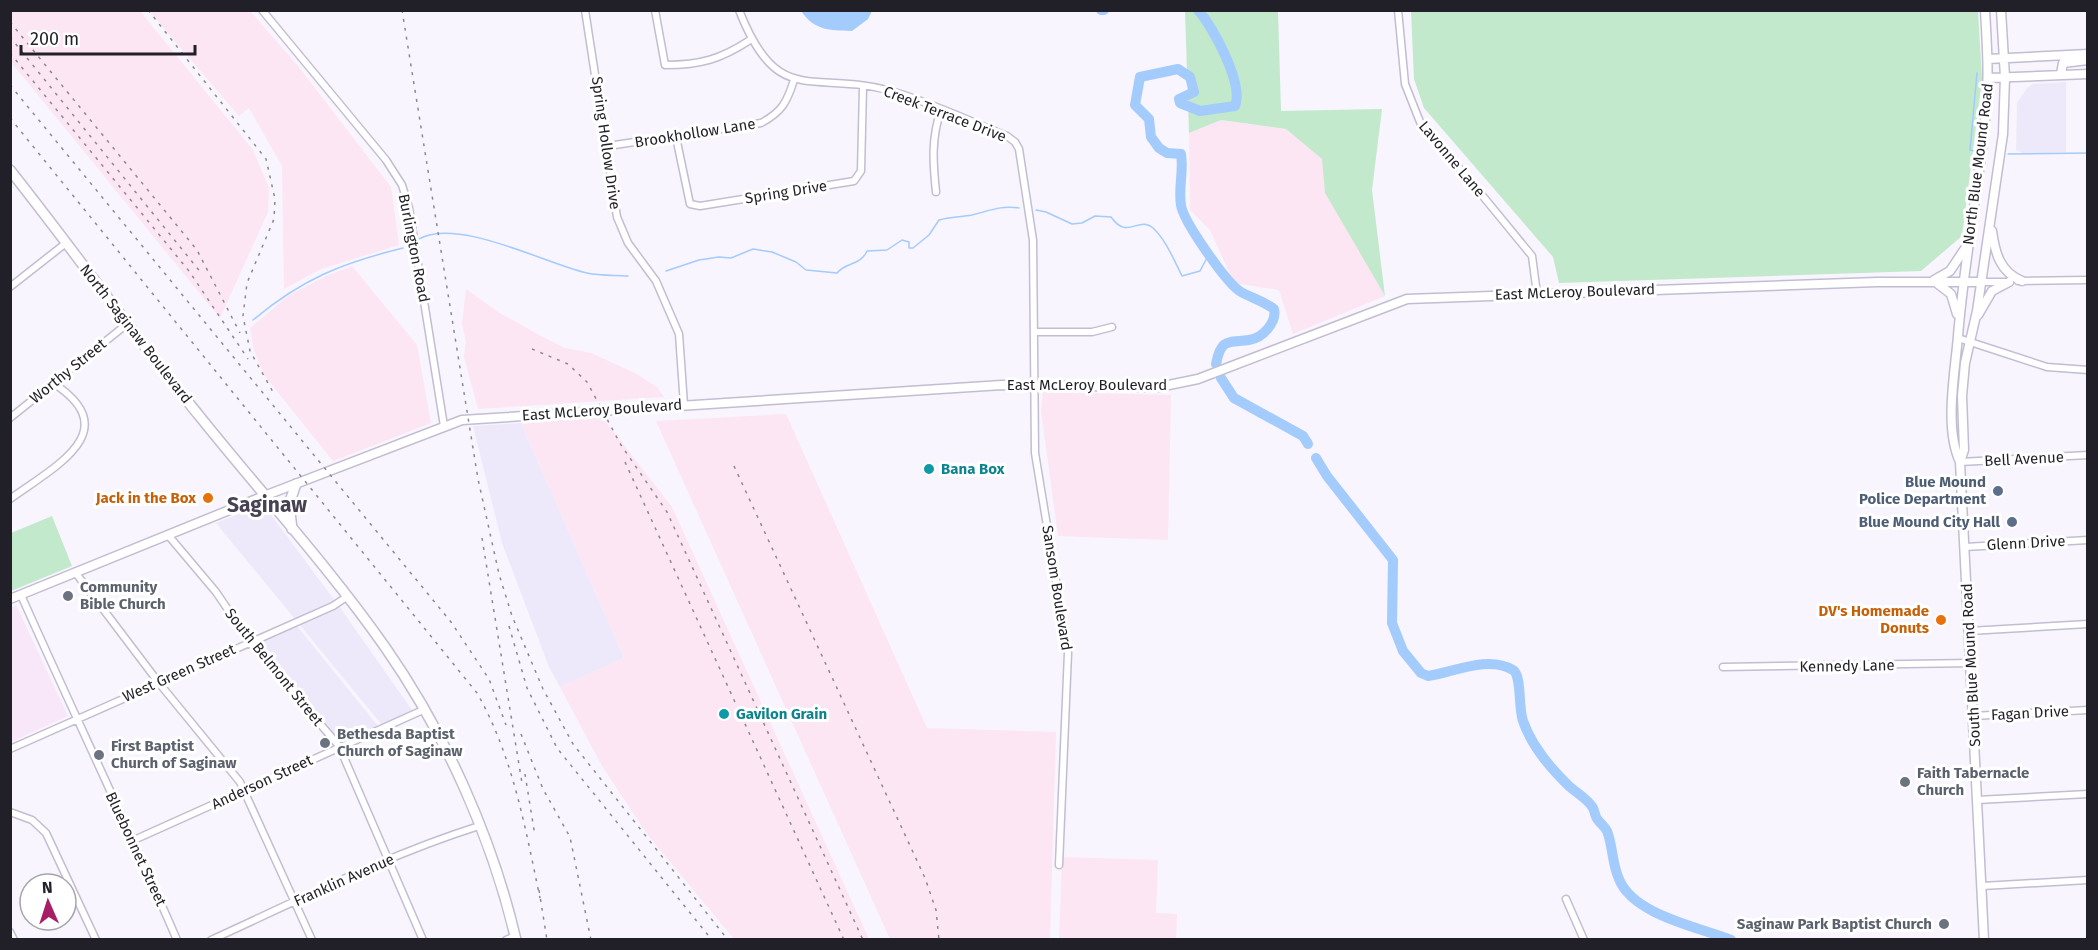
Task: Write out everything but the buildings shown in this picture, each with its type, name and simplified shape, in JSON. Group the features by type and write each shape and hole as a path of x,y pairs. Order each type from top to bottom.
{"main road":[{"name":"North Blue Mound Road","path":"1963,282 1988,78 1986,10"},
{"name":"North Blue Mound Road","path":"1981,282 2003,134 2005,77 2001,10"},
{"path":"1988,59 2088,54"},
{"path":"2061,74 2063,63 2088,60"},
{"path":"1988,78 2088,74"},
{"name":"North Saginaw Boulevard","path":"10,170 127,324 264,496 348,596 385,647 423,710 479,826 512,938"},
{"path":"1991,216 1999,261 2006,273 2022,281"},
{"path":"1928,282 1950,271 1970,238"},
{"path":"1928,282 1948,290 1959,322"},
{"name":"South Blue Mound Road","path":"1963,282 1952,404 1954,450 1960,462 1984,939"},
{"name":"East McLeroy Boulevard","path":"10,599 444,426 475,419 1034,384 1140,387 1176,384 1198,379 1397,300 1447,296 1981,282"},
{"name":"South Blue Mound Road","path":"1960,462 1965,450 1962,396 1969,341 1975,321 1981,282"},
{"path":"1975,321 1992,291 2009,282"},
{"path":"292,529 289,504 296,484"}],"street":[{"name":"Burlington Road","path":"262,10 381,153 402,185 409,208 444,426"},
{"name":"Spring Hollow Drive","path":"585,10 608,146 617,217 628,243 656,281 679,334 684,405"},
{"path":"656,10 665,65 685,65 725,57 750,40"},
{"name":"Creek Terrace Drive","path":"739,10 750,40 768,63 794,80 890,91 1007,136 1019,149 1033,240 1034,384"},
{"name":"Lavonne Lane","path":"1398,10 1405,84 1422,128 1468,178 1532,256 1537,294"},
{"name":"Brookhollow Lane","path":"608,146 761,123 777,115 786,104 794,80"},
{"name":"Spring Drive","path":"676,137 690,204 700,206 854,181 861,171 862,87"},
{"path":"936,192 932,157 934,130 941,110"},
{"path":"10,288 66,243"},
{"path":"1981,282 2088,280"},
{"name":"Worthy Street","path":"10,418 127,324"},
{"path":"1034,332 1092,332 1112,327"},
{"path":"1958,338 2047,367 2088,370"},
{"path":"10,499 55,466 84,435 85,415 69,393 53,383"},
{"name":"Sansom Boulevard","path":"1034,384 1035,453 1068,653 1059,865"},
{"name":"Bell Avenue","path":"1960,462 2088,455"},
{"name":"South Belmont Street","path":"168,535 216,592 250,642 339,746 387,861 423,939"},
{"name":"Glenn Drive","path":"1965,547 2088,540"},
{"path":"75,572 159,683 246,791 312,939"},
{"name":"Bluebonnet Street","path":"21,595 177,939"},
{"name":"West Green Street","path":"10,749 333,606 348,596"},
{"path":"1969,631 2088,624"},
{"name":"Kennedy Lane","path":"1723,667 1971,663"},
{"name":"Anderson Street","path":"134,840 423,710"},
{"name":"Fagan Drive","path":"1973,716 2088,710"},
{"path":"1977,800 2088,794"},
{"path":"10,812 32,820 46,833 96,939"},
{"name":"Franklin Avenue","path":"211,939 439,839 479,826"},
{"path":"1982,886 2088,880"},
{"path":"1566,900 1584,939"},
{"path":"10,932 14,939"}],"shaded area":[{"path":"10,11 140,11 253,150 269,188 268,212 220,318 11,62"},
{"path":"149,11 250,11 298,66 391,187 399,245 321,269 284,289 282,166 249,108 239,116"},
{"path":"2066,82 2066,152 2025,154 2016,150 2017,103 2027,88 2033,84"},
{"path":"1221,120 1286,129 1323,159 1325,193 1385,296 1293,334 1279,290 1234,283 1210,230 1190,210 1189,133"},
{"path":"352,266 417,345 431,423 333,461 264,375 254,350 250,328 288,296 326,276"},
{"path":"466,289 498,312 565,348 591,353 635,373 657,387 664,397 478,409 464,357 466,342 462,324"},
{"path":"1043,392 1171,395 1168,540 1058,536 1041,411"},
{"path":"786,414 927,728 1056,732 1050,939 890,939 656,421"},
{"path":"602,417 672,507 869,939 734,939 647,834 602,766 560,687 624,658 521,423"},
{"path":"521,423 624,658 560,687 549,667 502,543 473,426"},
{"path":"263,504 412,710 382,725 216,523"},
{"path":"16,605 68,716 11,742 10,608"},
{"path":"297,626 378,726 339,742 257,644"},
{"path":"1062,857 1158,860 1156,913 1177,914 1176,939 1059,940"}],"green space":[{"path":"1185,11 1278,11 1281,111 1382,109 1372,190 1385,296 1325,193 1322,159 1286,129 1221,120 1189,133"},
{"path":"1411,11 1978,11 1982,79 1962,236 1921,271 1559,283 1553,257 1424,108 1414,79"},
{"path":"52,516 72,566 11,591 11,533"}],"water":[{"path":"801,11 872,11 868,19 852,31 829,30 817,26"}],"waterway":[{"path":"1198,10 1219,42 1231,70 1237,96 1235,106 1200,111 1180,103 1179,99 1194,92 1190,77 1178,69 1140,77 1135,105 1149,119 1151,137 1159,148 1167,153 1181,154 1181,205 1189,224 1206,252 1234,287 1274,309 1271,324 1264,333 1254,339 1226,343 1220,350 1216,364"},
{"path":"1974,151 1970,150 1977,73"},
{"path":"2008,154 2088,153"},
{"path":"666,271 699,260 731,258 753,249 772,252 796,262 806,270 837,273 844,267 857,262 867,251 887,250 902,240 909,242 909,248 913,248 929,235 939,220 1001,208 1019,208"},
{"path":"1036,210 1072,224 1082,223 1095,216 1111,217 1117,224 1128,228 1142,224 1148,225 1162,238 1182,276 1200,271 1209,254"},
{"path":"419,239 436,234 456,234 502,244 587,273 628,276"},
{"path":"253,320 289,294 324,274 403,248"},
{"path":"1221,378 1234,398 1303,436 1308,444"},
{"path":"1316,458 1327,476 1393,560 1392,623 1403,651 1421,673 1428,676 1482,664 1493,664 1513,670 1518,679 1523,721 1531,740 1555,772 1593,808 1597,819 1607,831 1617,873 1627,891 1652,911 1731,940"}],"railway":[{"path":"148,10 266,159 275,199 274,219 247,283 243,316 250,351 273,392"},
{"path":"402,10 478,479 499,574 512,616 543,689 573,744 728,940"},
{"path":"10,22 197,250 240,333"},
{"path":"10,37 202,274"},
{"path":"10,53 189,271 248,359"},
{"path":"10,85 451,622 489,679 506,725"},
{"path":"10,118 477,693 509,767 540,898"},
{"path":"532,349 568,364 587,382 621,445 667,512 863,940"},
{"path":"625,462 844,940"},
{"path":"734,466 925,878 936,910 939,940"},
{"path":"482,538 522,783"},
{"path":"509,626 527,688 557,748 712,940"},
{"path":"521,734 543,789 570,837 591,940"},
{"path":"525,774 535,836"},
{"path":"539,890 547,940"}],"place":[{"name":"Bana Box","path":"929,469"},
{"name":"Blue Mound Police Department","path":"1998,491"},
{"name":"Jack in the Box","path":"208,498"},
{"name":"Blue Mound City Hall","path":"2012,522"},
{"name":"Community Bible Church","path":"68,596"},
{"name":"DV's Homemade Donuts","path":"1941,620"},
{"name":"Gavilon Grain","path":"724,714"},
{"name":"Bethesda Baptist Church of Saginaw","path":"325,743"},
{"name":"First Baptist Church of Saginaw","path":"99,755"},
{"name":"Faith Tabernacle Church","path":"1905,782"},
{"name":"Saginaw Park Baptist Church","path":"1944,924"}],"district":[{"name":"Saginaw","path":"267,505"}]}
